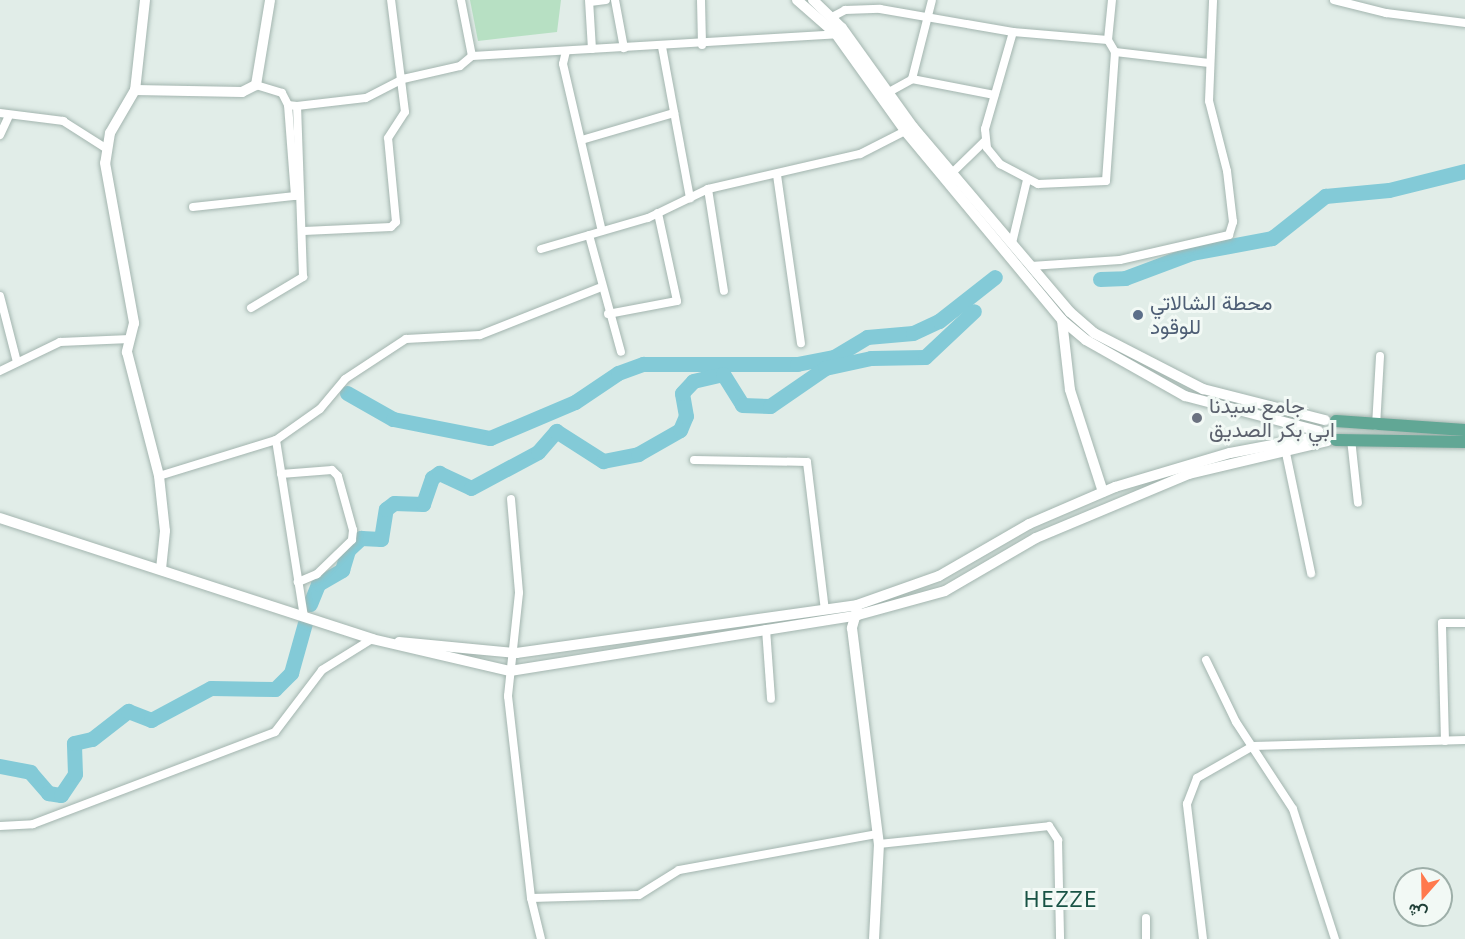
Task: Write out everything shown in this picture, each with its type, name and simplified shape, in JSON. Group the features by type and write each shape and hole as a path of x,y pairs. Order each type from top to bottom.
{"main road":[{"path":"145,0 135,90 107,149 134,323 127,352 159,476 165,531 161,567"},
{"path":"135,90 242,92 256,85 270,0"},
{"path":"797,0 839,31 889,92 909,129 952,173 1031,266 1094,333 1154,368 1244,402 1376,427 1465,430"},
{"path":"813,0 832,17 839,31 909,129 1062,320 1086,340 1185,396 1325,437 1465,442"},
{"path":"1062,320 1070,390 1103,492"},
{"path":"0,518 161,567 372,639 510,671 766,629 945,591 1036,538 1189,474 1286,453 1341,431 1331,420"},
{"path":"1325,437 1331,420"},
{"path":"852,628 858,610 939,576 1029,524 1103,492 1194,462 1325,437"},
{"path":"372,639 516,653 825,610 842,612"},
{"path":"842,612 852,628 879,839 874,939"}],"street":[{"path":"304,231 391,227 396,222 388,138 405,112 403,79 391,0"},
{"path":"461,0 472,56"},
{"path":"592,49 590,1 606,0"},
{"path":"615,0 624,48"},
{"path":"700,0 702,45"},
{"path":"912,80 932,0"},
{"path":"985,141 1000,164 1027,180 1052,186 1106,181 1115,52 1108,40 1112,0"},
{"path":"1031,266 1120,260 1229,235 1233,222 1209,101 1213,0"},
{"path":"1334,0 1345,1 1386,14 1465,23"},
{"path":"832,17 867,4 1013,32 1108,40"},
{"path":"292,106 366,98 403,79 460,66 472,56 702,45 839,31"},
{"path":"952,173 985,141 994,95 1013,32"},
{"path":"662,46 690,198"},
{"path":"566,51 563,64 585,139 602,231"},
{"path":"1115,52 1209,63"},
{"path":"889,92 912,80 994,95"},
{"path":"251,308 299,284 304,231 292,106 282,93 256,85"},
{"path":"193,207 296,196 292,106"},
{"path":"585,139 674,113"},
{"path":"0,135 4,115 63,121 107,149"},
{"path":"541,249 658,213 708,189 777,175 860,154 909,129"},
{"path":"777,175 801,343"},
{"path":"1012,243 1027,180"},
{"path":"708,189 724,291"},
{"path":"608,314 677,302 658,213"},
{"path":"589,235 599,288 621,352"},
{"path":"159,476 276,440 320,409 345,379 406,339 480,335 599,288"},
{"path":"0,296 17,362"},
{"path":"0,371 60,342 130,339"},
{"path":"1376,427 1380,356"},
{"path":"1351,439 1358,504"},
{"path":"276,440 304,616"},
{"path":"1286,453 1311,573"},
{"path":"694,460 807,462 825,610"},
{"path":"281,474 332,470 338,476 353,530 352,540 317,574 298,582"},
{"path":"510,499 519,593 516,653 510,671 508,696 531,898 541,939"},
{"path":"1445,741 1442,623 1465,623"},
{"path":"766,629 771,699"},
{"path":"0,826 33,824 275,732 322,670 372,639"},
{"path":"1206,660 1253,746 1293,808 1335,939"},
{"path":"1203,939 1187,795 1197,778 1253,746 1465,740"},
{"path":"531,898 639,895 679,870 879,839 1049,826 1058,840 1060,939"},
{"path":"1146,918 1146,939"}],"green space":[{"path":"470,0 561,0 557,32 478,41"}],"waterway":[{"path":"1100,279 1125,278 1192,253 1272,238 1325,196 1389,190 1465,171"},
{"path":"347,393 393,419 490,438 575,402 618,373 643,364 797,364 834,357 867,337 913,333 939,321 995,277"},
{"path":"310,604 318,584 342,570 348,550 361,538 381,539 386,509 394,503 423,504 432,478 439,473 471,488 538,452 556,431 603,461 638,454 680,430 686,416 682,393 693,381 723,374 742,405 770,406 825,368 871,358 925,357 974,311"},
{"path":"0,766 30,772 48,793 61,795 75,774 74,743 92,739 128,711 151,720 211,688 275,689 291,673 305,623"}],"place":[{"name":"محطة الشالاتي للوقود","path":"1138,315"},
{"name":"جامع سيدنا ابي بكر الصديق","path":"1197,418"}],"district":[{"name":"HEZZE","path":"1061,899"}]}
